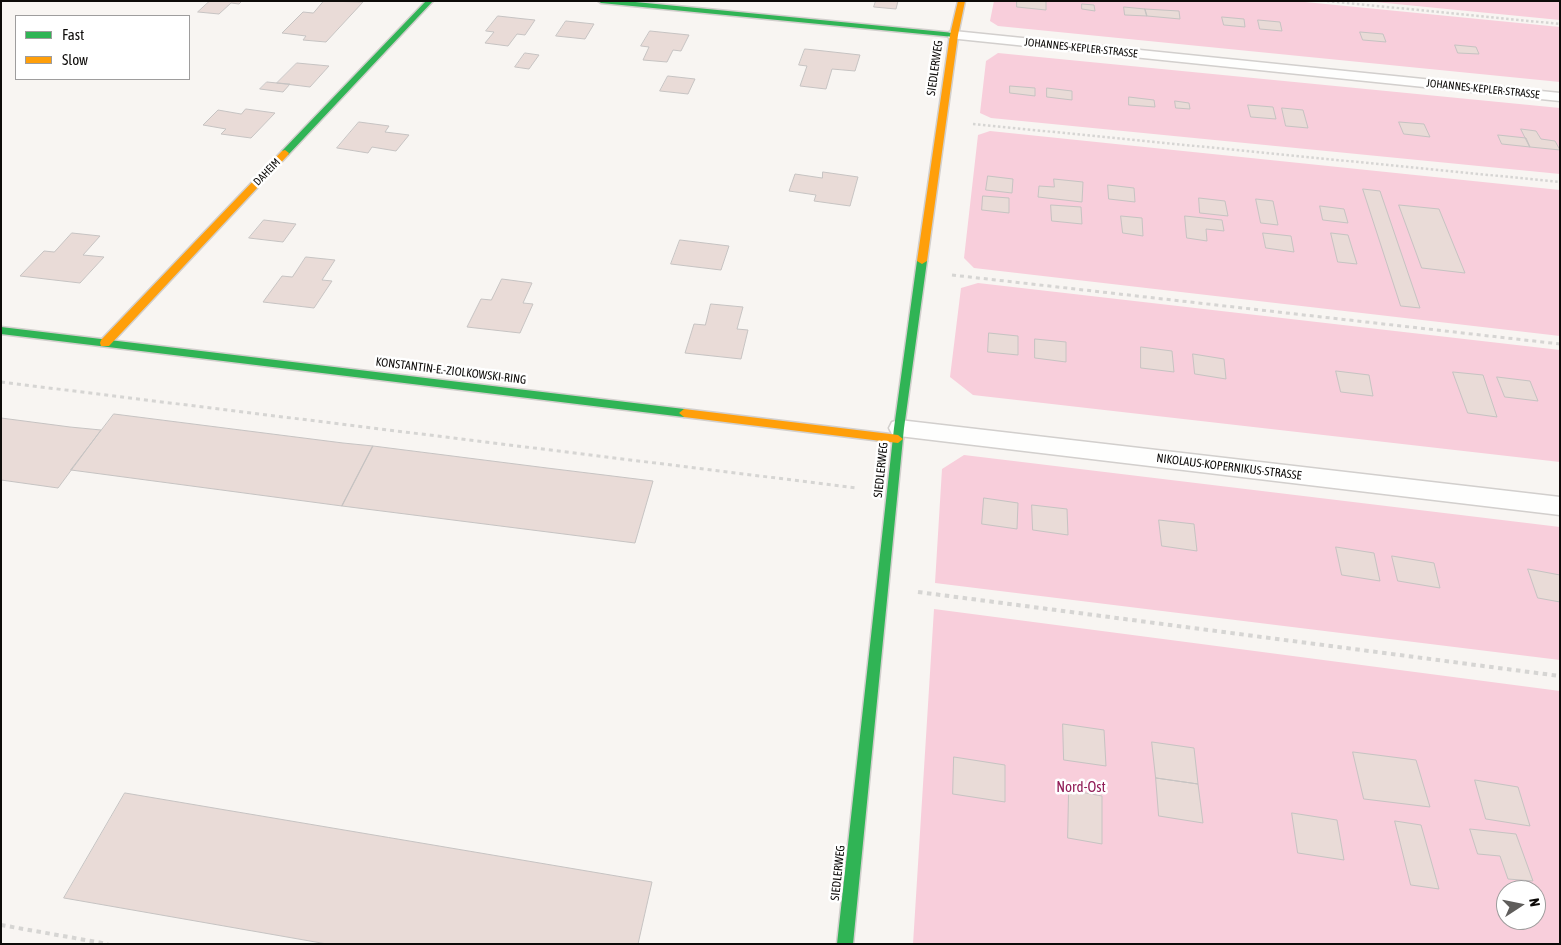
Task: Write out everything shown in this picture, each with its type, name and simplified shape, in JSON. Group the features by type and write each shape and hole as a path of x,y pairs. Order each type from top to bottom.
{"street":[{"name":"DAHEIM","path":"105,343 430,1"},
{"name":"JOHANNES-KEPLER-STRASSE","path":"601,1 954,35"},
{"name":"SIEDLERWEG","path":"844,944 898,433 954,35 962,1"},
{"name":"KONSTANTIN-E.-ZIOLKOWSKI-RING","path":"1,330 898,433"}],"lane":[{"name":"JOHANNES-KEPLER-STRASSE","path":"954,35 1560,97"},
{"name":"NIKOLAUS-KOPERNIKUS-STRASSE","path":"898,433 1560,506"}],"path":[{"path":"1327,1 1560,24"},
{"path":"942,121 1560,182"},
{"path":"922,271 1560,344"},
{"path":"1,382 892,492"},
{"path":"882,587 1560,676"},
{"path":"1,925 108,944"}],"green space":[{"path":"994,1 1295,1 1560,27 1560,82 998,26 990,21"},
{"path":"1365,1 1560,1 1560,20"},
{"path":"998,53 1560,108 1560,174 991,118 980,113 986,61"},
{"path":"990,131 1560,190 1560,336 974,268 964,258 978,135"},
{"path":"978,283 1560,350 1560,462 973,395 950,377 961,288"},
{"path":"964,455 1560,527 1560,660 935,583 942,469"},
{"name":"Nord-Ost","path":"934,609 1560,691 1560,944 913,944"}],"building":[{"path":"210,1 242,1 239,4 231,3 219,14 198,12"},
{"path":"324,1 363,2 326,42 303,40 306,36 282,33 303,12 313,13"},
{"path":"876,1 898,1 896,9 874,7"},
{"path":"1017,1 1046,1 1046,10 1017,7"},
{"path":"1082,4 1094,5 1095,11 1082,9"},
{"path":"1124,7 1145,9 1147,16 1125,15"},
{"path":"1145,9 1179,11 1180,19 1147,16"},
{"path":"498,16 535,20 525,35 517,34 508,46 485,43 494,32 486,31"},
{"path":"1222,17 1244,19 1245,27 1224,25"},
{"path":"1258,20 1280,22 1282,31 1260,29"},
{"path":"566,21 594,24 585,39 556,36"},
{"path":"650,31 689,35 681,51 673,50 667,62 643,60 649,47 641,46"},
{"path":"1360,32 1383,34 1386,42 1363,40"},
{"path":"1455,45 1476,47 1479,54 1458,53"},
{"path":"805,49 860,55 855,71 832,69 826,89 800,86 807,66 799,65"},
{"path":"525,53 539,55 529,69 515,67"},
{"path":"297,63 329,66 310,87 277,83"},
{"path":"668,76 695,79 688,94 660,91"},
{"path":"267,82 290,84 283,92 260,89"},
{"path":"1010,86 1035,88 1035,96 1010,93"},
{"path":"1047,88 1072,91 1072,100 1047,97"},
{"path":"1129,97 1154,100 1155,107 1129,105"},
{"path":"1175,101 1189,103 1190,109 1176,108"},
{"path":"1248,105 1273,107 1276,119 1251,117"},
{"path":"1282,108 1303,110 1308,128 1286,126"},
{"path":"246,109 275,113 251,138 221,134 226,129 203,125 218,110 241,114"},
{"path":"359,122 389,126 385,132 409,135 396,151 372,147 368,153 337,148"},
{"path":"1399,122 1424,124 1430,137 1404,134"},
{"path":"1521,129 1536,131 1541,139 1555,141 1560,150 1530,147"},
{"path":"1498,135 1526,138 1530,147 1502,144"},
{"path":"823,172 858,177 850,206 814,201 816,195 789,191 795,174 822,178"},
{"path":"988,176 1013,179 1012,193 986,190"},
{"path":"1054,179 1083,182 1082,202 1038,197 1039,186 1054,187"},
{"path":"1108,185 1134,188 1135,202 1109,199"},
{"path":"1363,189 1380,191 1420,308 1401,306"},
{"path":"983,196 1009,198 1009,213 982,210"},
{"path":"1199,198 1225,201 1228,216 1200,213"},
{"path":"1256,199 1273,201 1278,225 1261,223"},
{"path":"1051,205 1081,207 1082,224 1052,221"},
{"path":"1399,205 1439,209 1465,273 1422,268"},
{"path":"1320,206 1344,209 1348,223 1323,220"},
{"path":"1121,216 1142,218 1143,236 1123,233"},
{"path":"1185,216 1222,220 1224,231 1206,229 1207,241 1187,238"},
{"path":"264,220 296,224 283,242 249,238"},
{"path":"72,233 100,236 83,255 104,257 80,283 20,276 44,251 54,252"},
{"path":"1263,233 1291,236 1294,252 1266,248"},
{"path":"1331,233 1348,235 1357,264 1338,262"},
{"path":"680,240 729,246 721,270 671,264"},
{"path":"306,257 335,260 322,280 332,281 314,308 263,302 282,276 292,277"},
{"path":"502,279 532,283 523,303 533,304 520,333 467,327 481,299 491,300"},
{"path":"711,304 743,307 737,329 748,330 741,359 685,353 694,324 705,325"},
{"path":"989,333 1018,336 1018,355 988,352"},
{"path":"1035,339 1066,342 1066,362 1035,358"},
{"path":"1141,347 1172,351 1174,372 1141,368"},
{"path":"1193,354 1224,359 1226,379 1195,374"},
{"path":"1336,371 1369,375 1373,396 1341,392"},
{"path":"1453,372 1483,375 1497,417 1468,413"},
{"path":"1497,377 1530,381 1538,401 1505,397"},
{"path":"114,414 373,446 342,506 71,470"},
{"path":"1,418 101,430 58,488 1,480"},
{"path":"373,446 653,481 635,543 342,506"},
{"path":"984,498 1018,503 1017,529 982,524"},
{"path":"1032,505 1067,509 1068,535 1033,530"},
{"path":"1159,520 1194,524 1197,551 1162,546"},
{"path":"1336,547 1374,553 1380,581 1342,575"},
{"path":"1392,556 1434,563 1440,588 1398,581"},
{"path":"1528,569 1560,575 1560,602 1538,598"},
{"path":"1063,724 1104,730 1106,766 1064,760"},
{"path":"1152,742 1194,748 1198,784 1156,778"},
{"path":"1353,752 1416,760 1430,807 1364,799"},
{"path":"954,757 1005,765 1005,802 953,794"},
{"path":"1156,778 1198,784 1203,823 1159,816"},
{"path":"1475,780 1518,787 1530,826 1486,819"},
{"path":"1069,790 1102,796 1102,844 1068,838"},
{"path":"125,793 652,882 638,944 327,944 64,898"},
{"path":"1292,813 1337,820 1344,860 1298,853"},
{"path":"1395,821 1421,825 1439,889 1411,885"},
{"path":"1470,829 1516,834 1533,880 1508,879 1500,856 1478,854"}],"traffic: fast":[{"path":"285,153 430,1"},
{"path":"601,1 954,35"},
{"path":"845,944 899,428 922,261"},
{"path":"1,330 684,413"}],"traffic: slow":[{"path":"922,261 954,35 962,1"},
{"path":"105,343 285,153"},
{"path":"684,413 898,439"}]}
